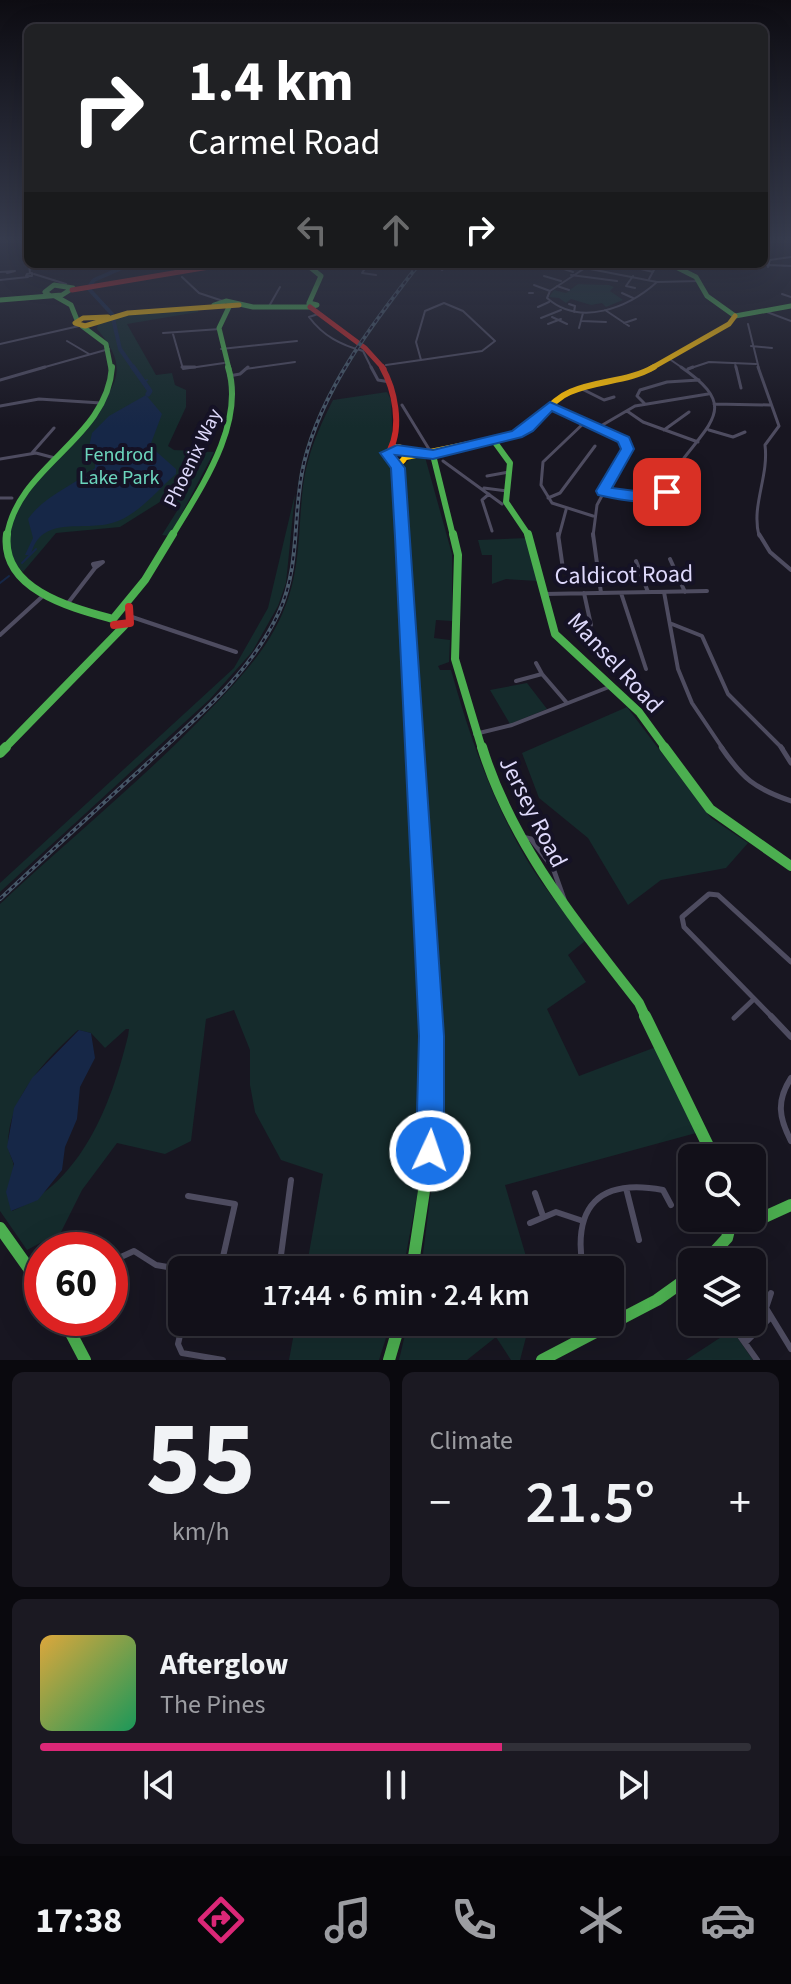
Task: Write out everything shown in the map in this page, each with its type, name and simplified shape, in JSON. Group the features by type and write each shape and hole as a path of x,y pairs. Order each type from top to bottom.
{"street":[{"path":"67,300 79,316 79,323"},
{"path":"72,300 92,322 109,349 114,373 101,403 57,458 12,498 1,525 9,560 20,576 44,595 67,605 236,652"},
{"path":"214,300 223,305"},
{"path":"268,308 272,300"},
{"path":"314,300 309,317 320,331 336,343 363,351 378,380 392,382"},
{"path":"538,304 549,302 561,310 583,313 605,310 627,300"},
{"path":"713,300 735,316"},
{"path":"386,365 421,360 482,351 495,341 468,314 455,306 437,304 426,309 417,332 415,344 421,360"},
{"path":"569,304 575,306 574,313"},
{"path":"0,344 112,316 223,305 268,308 313,306"},
{"name":"Phoenix Way","path":"0,753 125,621 186,513 228,429 236,405 221,349 223,305"},
{"path":"313,306 328,323 374,350 386,365 392,382 399,455 433,1092 430,1151 414,1256"},
{"path":"399,455 433,455 494,441 529,429 550,405 582,389 629,379 726,326 735,316 791,306"},
{"path":"551,317 561,310"},
{"path":"605,310 629,326"},
{"path":"754,313 769,312 791,321"},
{"path":"583,313 579,328 586,328"},
{"path":"541,318 551,317 567,324"},
{"path":"624,323 636,319"},
{"path":"548,324 558,320"},
{"path":"582,321 606,322"},
{"path":"748,324 751,346 779,426 765,445 770,463 756,502 756,522 762,545 791,570"},
{"path":"163,333 220,329"},
{"path":"173,334 183,369 224,363"},
{"path":"67,341 89,354"},
{"path":"221,349 297,341"},
{"path":"751,346 772,348"},
{"path":"0,380 109,349"},
{"path":"603,491 636,497 660,496 671,488 682,461 708,430 716,415 714,404 700,380 668,358"},
{"path":"229,376 240,374 249,366 295,362"},
{"path":"688,369 709,362 757,364"},
{"path":"735,363 741,388"},
{"path":"645,404 637,396 640,390 667,382 700,380"},
{"path":"582,389 604,400 614,397"},
{"path":"599,427 611,416 645,404 708,394"},
{"path":"0,406 39,399 101,403"},
{"path":"714,404 770,405"},
{"name":"Jersey Road","path":"402,405 433,455 458,555 455,659 475,734 495,790 520,838 564,907 639,1003 707,1144"},
{"path":"550,405 624,440 627,449 603,491 594,516 592,537 601,593"},
{"path":"626,410 664,430 698,442"},
{"path":"664,430 689,412"},
{"path":"585,422 543,462 541,485 548,498 566,510 594,516"},
{"path":"32,453 54,428"},
{"path":"708,430 729,436 745,432"},
{"path":"489,474 509,472 508,458 494,441"},
{"path":"548,498 560,493 595,446"},
{"path":"0,459 32,453 57,458"},
{"path":"641,481 660,460 682,461"},
{"path":"443,461 502,504"},
{"name":"Mansel Road","path":"509,472 509,509 533,545 542,594 555,634 639,712 710,809 791,866"},
{"path":"482,488 507,491"},
{"path":"489,494 482,503 492,531"},
{"path":"0,498 12,498"},
{"path":"563,569 558,531 566,510"},
{"path":"670,559 685,592"},
{"path":"636,561 648,593"},
{"path":"67,605 95,568"},
{"path":"640,571 658,571"},
{"name":"Caldicot Road","path":"542,594 707,591"},
{"path":"664,592 678,669 692,703 726,758 754,786 791,801"},
{"path":"584,593 591,625"},
{"path":"621,593 646,669"},
{"path":"0,635 44,595"},
{"path":"672,624 702,636 727,694 744,715 784,750 791,763"},
{"path":"536,663 567,703"},
{"path":"516,681 542,674"},
{"path":"475,734 512,725 609,687"},
{"path":"784,750 791,748"},
{"path":"791,962 718,895 709,894 682,917 684,927 791,1037"},
{"path":"734,1018 754,999"},
{"path":"791,1078 778,1101 781,1121 791,1141"},
{"path":"281,1256 291,1180"},
{"path":"580,1256 576,1238 580,1220 592,1202 626,1188 647,1186 663,1190 671,1205"},
{"path":"626,1188 639,1240"},
{"path":"535,1193 543,1216"},
{"path":"188,1196 235,1204 223,1256"},
{"path":"766,1216 791,1205"},
{"path":"530,1223 556,1212 580,1220"},
{"path":"0,1228 24,1262"},
{"path":"128,1254 134,1251 156,1265 168,1267"},
{"path":"624,1313 678,1286"},
{"path":"771,1293 766,1308 791,1349"},
{"path":"745,1343 770,1318"},
{"path":"72,1336 85,1360"},
{"path":"181,1336 179,1350 193,1358 223,1360"},
{"path":"389,1360 396,1336"},
{"path":"542,1360 581,1336"},
{"path":"740,1336 757,1360"}],"green space":[{"path":"576,300 622,300 606,307 602,303 591,305"},
{"name":"Fendrod Lake Park","path":"198,309 198,312 127,324 156,375 172,373 175,385 186,390 186,407 168,446 174,450 214,452 170,536 162,535 177,511 163,500 120,527 56,533 23,572 9,546 10,517 24,493 71,446 116,378 114,356 97,329 98,323 127,314"},
{"path":"387,392 391,400 393,444 383,455 393,466 399,516 426,1072 417,1196 406,1256 308,1256 323,1174 281,1160 255,1112 250,1085 250,1050 234,1010 206,1019 191,1141 165,1154 117,1143 82,1190 61,1232 24,1232 24,1246 0,1211 0,904 174,746 234,684 267,643 289,597 296,565 307,463 333,400","holes":["126,1029 129,1029 102,1114 75,1161 36,1198 12,1211 9,1193 14,1169 8,1148 14,1111 21,1096 41,1067 78,1030 91,1033 105,1048"]},
{"path":"425,457 452,554 452,621 436,620 434,638 450,640 449,662 438,666 440,670 451,670 483,767 514,838 585,941 568,955 586,982 547,1009 579,1076 656,1047 696,1133 505,1185 526,1256 423,1256 437,1143 439,1037 400,469 411,458"},
{"path":"295,494 286,583 278,606 252,652 210,699 0,892 0,883 234,668 268,608"},
{"path":"529,538 538,581 506,579 492,584 492,555 482,555 478,540"},
{"path":"527,683 547,709 510,724 490,690"},
{"path":"627,707 711,818 748,843 726,868 661,880 628,905 588,838 539,798 522,753"},
{"path":"293,1336 387,1336 379,1360 289,1360"},
{"path":"405,1336 526,1336 520,1360 511,1360 496,1337 467,1360 399,1360"},
{"path":"723,1336 736,1336 753,1360 686,1360"}],"water":[{"path":"146,395 162,414 150,446 176,469 176,474 126,517 106,524 67,527 44,533 31,555 25,555 33,538 28,519 35,510 95,468 95,457 89,447 92,433 109,416"},
{"path":"79,1030 91,1033 95,1058 80,1087 77,1119 65,1147 62,1170 38,1200 11,1211 6,1192 14,1164 7,1147 14,1108 32,1078"}],"waterway":[{"path":"100,300 112,314 120,349 134,369"},
{"path":"133,367 150,391 148,394"},
{"path":"143,383 147,380"},
{"path":"22,563 36,549"},
{"path":"0,583 9,576"}],"railway":[{"path":"0,899 217,698 252,658 286,594 300,482 312,436 336,383 391,300"}],"traffic: fast":[{"path":"63,300 71,305 77,320"},
{"path":"713,300 735,316"},
{"path":"214,305 226,301 253,307 308,307"},
{"path":"309,303 317,305 309,307 309,303"},
{"path":"735,316 791,306"},
{"path":"113,619 145,580 184,516 229,421 234,389 219,328 229,307"},
{"path":"82,326 98,335 109,349 112,361 110,386 100,409 82,431 22,493 10,517 6,543 10,560 18,574 31,586 63,603 113,619"},
{"path":"494,441 510,463 506,502 531,539 547,615 555,634 639,712 710,809 791,866"},
{"path":"433,455 458,555 455,659 495,790 550,888 639,1003 707,1144"},
{"path":"394,461 398,468 403,537 433,1092 430,1151 414,1256"},
{"path":"0,753 124,626"},
{"path":"766,1216 791,1205"},
{"path":"0,1228 24,1262"},
{"path":"718,1248 728,1232"},
{"path":"542,1360 657,1300 678,1285"},
{"path":"72,1336 85,1360"},
{"path":"389,1360 396,1336"}],"traffic: slow":[{"path":"108,317 83,318 75,323 85,326 128,313 239,305"},
{"path":"406,457 529,429 550,405 570,392 640,375 729,324 735,316"},
{"path":"397,447 403,449 405,455 403,461 397,463 391,461 389,455 391,449 397,447"}],"traffic: jam":[{"path":"310,307 365,348 385,371 391,387 396,424 390,450"},
{"path":"114,625 130,623 129,607"}],"route":[{"path":"430,1151 432,1036 403,537 398,468 394,461 388,459 387,453 397,449 418,455 433,455 494,441 529,429 550,405 624,440 627,449 623,459 603,491 652,498 667,492"}]}
